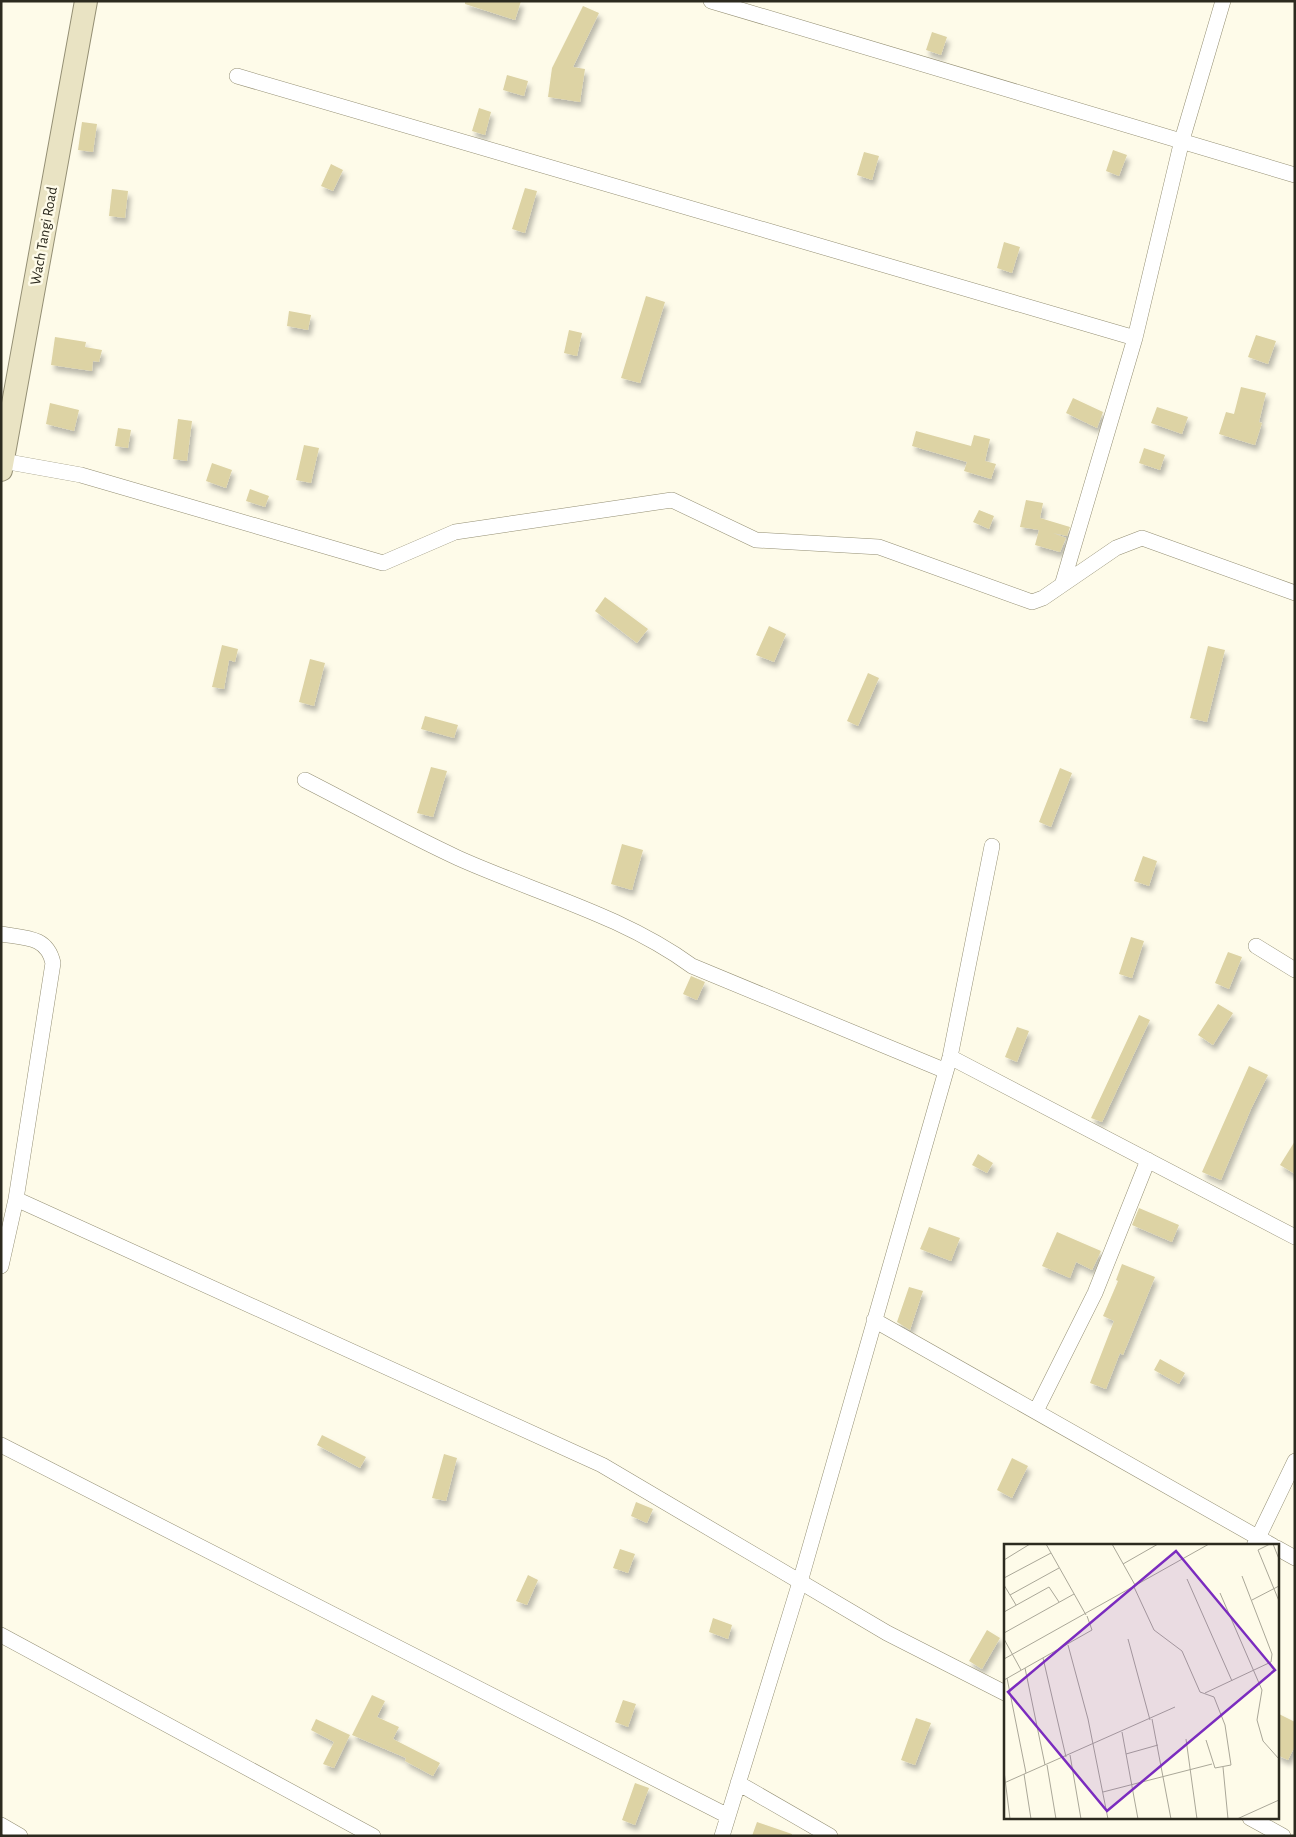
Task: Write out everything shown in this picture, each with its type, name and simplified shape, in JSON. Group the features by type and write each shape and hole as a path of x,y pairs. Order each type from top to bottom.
{"main road":[{"name":"Wach Tangi Road","path":"3,455 86,1"}],"street":[{"path":"711,1 1295,175"},
{"path":"1063,582 1135,338 1182,140 1223,1"},
{"path":"238,76 1135,338"},
{"path":"3,455 81,474 383,563 455,532 672,500 756,540 879,547 1032,602 1042,598 1063,582 1116,548 1142,538 1295,592"},
{"path":"305,780 458,858 663,945 692,966 948,1064 1148,1160 1295,1237"},
{"path":"722,1836 800,1582 948,1064 992,846"},
{"path":"1,934 41,942 51,952 53,963 16,1199 1,1266"},
{"path":"1256,946 1295,970"},
{"path":"1036,1411 1095,1292 1148,1160"},
{"path":"16,1199 602,1465 887,1633 1004,1692"},
{"path":"874,1320 1036,1411 1256,1541 1295,1461"},
{"path":"1,1446 728,1816"},
{"path":"1278,1549 1295,1558"},
{"path":"1,1635 373,1836"},
{"path":"738,1783 830,1836"},
{"path":"1254,1820 1283,1836"},
{"path":"1,1825 20,1836"}],"building":[{"path":"465,1 521,1 515,20 465,4"},
{"path":"583,6 599,13 573,67 585,69 580,102 548,97 552,68"},
{"path":"932,32 947,37 941,55 926,50"},
{"path":"507,75 528,81 524,96 503,90"},
{"path":"479,108 491,112 485,135 472,131"},
{"path":"82,122 97,124 93,152 78,150"},
{"path":"1113,150 1127,155 1119,176 1106,171"},
{"path":"864,152 879,156 872,180 857,175"},
{"path":"331,164 343,170 333,191 321,186"},
{"path":"525,188 537,191 525,233 512,229"},
{"path":"112,189 128,191 125,218 109,216"},
{"path":"1004,242 1020,247 1012,273 997,268"},
{"path":"646,296 665,302 640,383 621,378"},
{"path":"289,311 311,315 308,330 287,326"},
{"path":"569,330 582,333 577,356 564,353"},
{"path":"1256,335 1276,341 1268,364 1248,357"},
{"path":"55,337 86,342 85,347 102,350 99,362 93,361 92,371 51,365"},
{"path":"1241,387 1266,393 1259,422 1262,423 1255,445 1219,434 1226,412 1234,414"},
{"path":"1073,398 1103,412 1097,428 1066,413"},
{"path":"50,403 79,410 74,431 46,424"},
{"path":"1157,407 1188,417 1182,434 1151,423"},
{"path":"178,419 192,421 187,461 173,459"},
{"path":"118,428 131,430 128,448 115,446"},
{"path":"916,431 971,446 974,435 990,439 985,461 996,464 991,479 964,471 967,462 912,446"},
{"path":"304,445 319,448 311,483 296,480"},
{"path":"1144,448 1165,455 1160,470 1139,463"},
{"path":"212,463 232,470 226,488 206,481"},
{"path":"250,489 269,496 265,507 246,501"},
{"path":"1026,500 1043,503 1040,518 1070,527 1067,536 1053,533 1066,538 1060,552 1035,545 1039,530 1020,527"},
{"path":"979,510 994,516 989,529 973,522"},
{"path":"605,597 648,629 637,643 595,611"},
{"path":"769,626 786,634 774,662 756,655"},
{"path":"222,645 238,649 235,662 229,660 224,689 212,687"},
{"path":"1208,646 1225,650 1207,722 1190,718"},
{"path":"310,659 325,663 314,706 299,702"},
{"path":"868,673 879,678 858,726 847,721"},
{"path":"425,716 458,725 454,738 421,729"},
{"path":"431,767 447,771 433,817 417,813"},
{"path":"1060,768 1072,773 1051,827 1039,822"},
{"path":"622,844 643,850 632,890 611,884"},
{"path":"1143,856 1157,861 1149,886 1134,881"},
{"path":"1131,937 1144,941 1132,978 1119,974"},
{"path":"1228,952 1242,957 1229,989 1215,983"},
{"path":"691,976 705,982 697,1000 683,994"},
{"path":"1218,1004 1233,1013 1213,1045 1198,1035"},
{"path":"1139,1015 1150,1020 1102,1122 1091,1118"},
{"path":"1017,1027 1029,1031 1017,1062 1005,1057"},
{"path":"1249,1066 1268,1075 1251,1109 1221,1180 1202,1172"},
{"path":"1295,1141 1295,1174 1280,1165"},
{"path":"978,1154 993,1163 987,1173 972,1165"},
{"path":"1139,1208 1179,1225 1172,1242 1132,1225"},
{"path":"929,1227 960,1238 951,1261 920,1249"},
{"path":"1057,1232 1101,1251 1092,1270 1076,1262 1070,1278 1042,1266"},
{"path":"1122,1264 1155,1277 1123,1355 1120,1353 1106,1389 1090,1383 1114,1321 1103,1316 1118,1281 1116,1280"},
{"path":"909,1287 923,1291 910,1330 897,1322"},
{"path":"1160,1359 1185,1373 1179,1384 1154,1370"},
{"path":"322,1435 366,1457 360,1468 317,1445"},
{"path":"444,1454 457,1458 446,1501 432,1498"},
{"path":"1012,1458 1028,1466 1012,1498 997,1490"},
{"path":"636,1502 653,1509 647,1523 631,1516"},
{"path":"620,1549 635,1554 628,1573 613,1568"},
{"path":"528,1575 538,1580 527,1605 516,1601"},
{"path":"713,1618 732,1625 728,1639 709,1632"},
{"path":"987,1630 1000,1638 982,1669 969,1661"},
{"path":"372,1695 385,1701 377,1717 399,1727 393,1739 440,1763 433,1776 405,1761 406,1758 352,1735"},
{"path":"623,1700 636,1704 628,1727 615,1722"},
{"path":"1278,1714 1295,1722 1295,1746 1288,1760 1278,1755"},
{"path":"916,1718 931,1723 915,1765 901,1760"},
{"path":"316,1719 350,1735 334,1768 323,1764 334,1742 311,1730"},
{"path":"635,1783 649,1788 635,1825 622,1820"},
{"path":"757,1822 792,1834 792,1836 752,1836"}]}
